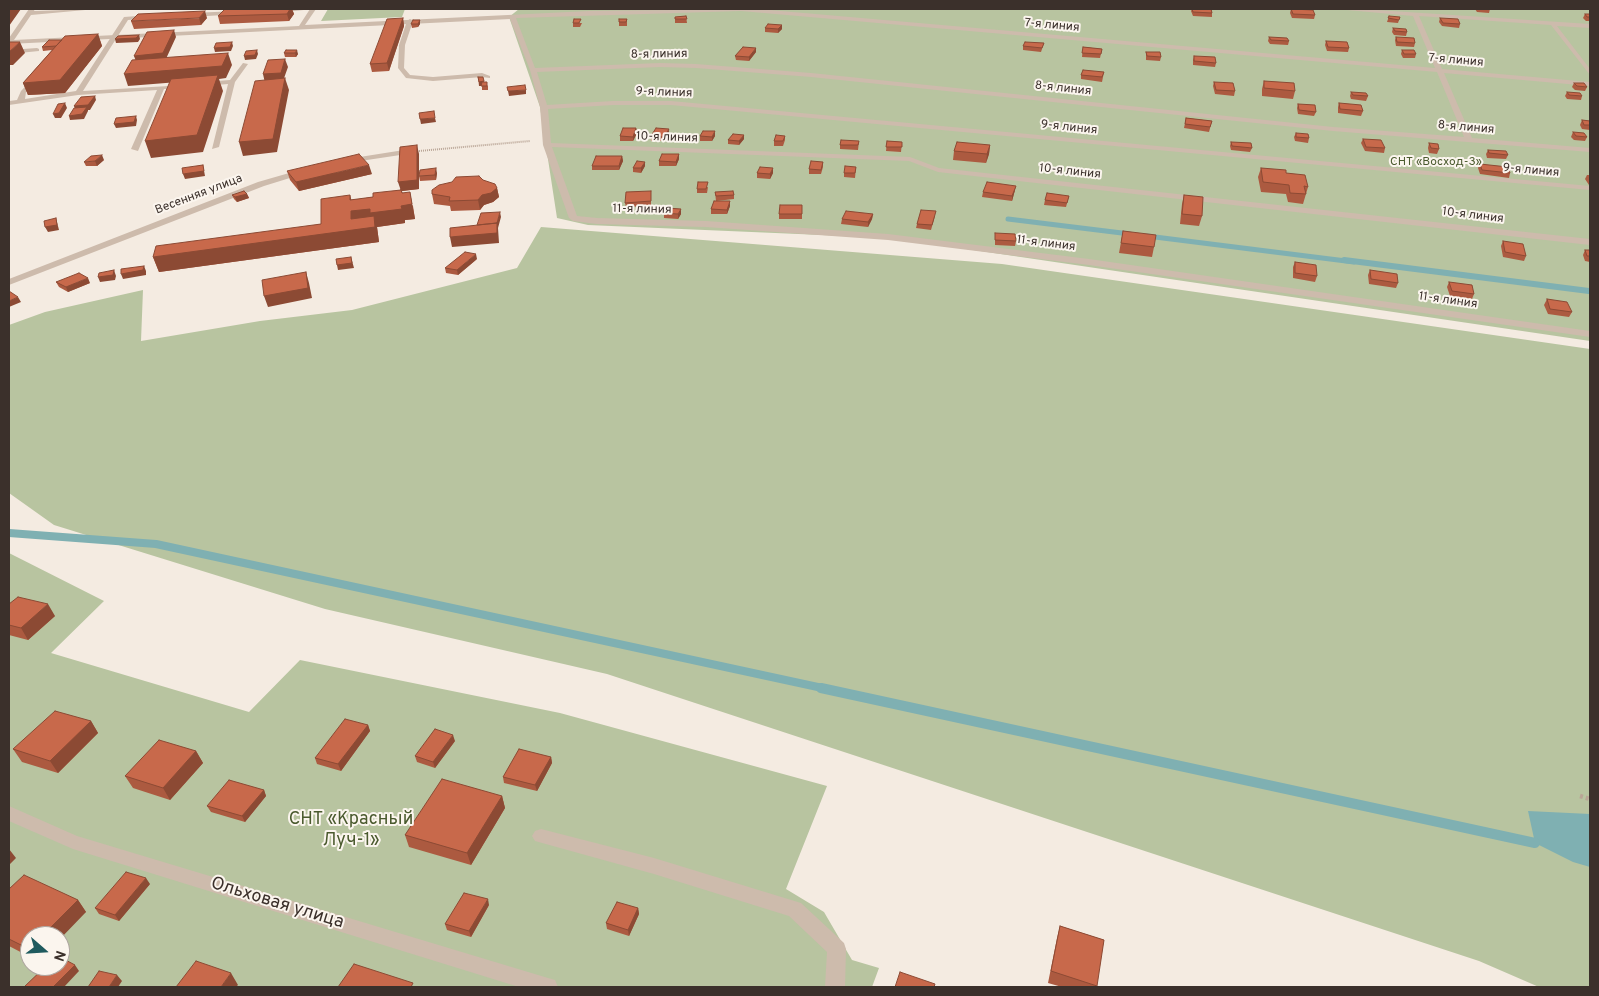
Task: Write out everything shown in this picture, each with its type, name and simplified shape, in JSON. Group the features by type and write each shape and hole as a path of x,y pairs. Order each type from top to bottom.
{"street":[{"path":"9,42 30,11 93,9"},
{"path":"271,11 311,9"},
{"path":"302,26 311,9"},
{"name":"7-я линия","path":"9,42 410,21 688,9 741,9 1590,84"},
{"path":"1339,9 1590,26"},
{"path":"184,15 242,12"},
{"path":"1416,15 1469,140"},
{"path":"78,93 126,18 155,17"},
{"path":"512,17 533,70 544,107 547,146"},
{"path":"410,21 402,45 401,68 408,76 433,79 482,75 488,77"},
{"path":"1553,24 1590,73"},
{"path":"9,52 37,50"},
{"path":"214,146 232,82 245,64"},
{"name":"8-я линия","path":"533,70 660,65 696,66 811,75 1333,129 1590,150"},
{"path":"20,102 23,92 40,72"},
{"path":"9,104 78,93 232,82"},
{"path":"135,149 162,87"},
{"name":"9-я линия","path":"544,107 613,103 671,103 1590,188"},
{"name":"10-я линия","path":"547,146 910,159 938,170 1590,242"},
{"name":"11-я линия","path":"547,146 573,218 596,221 706,224 888,237 1089,262 1590,334"},
{"path":"338,163 404,152"},
{"name":"Весенняя улица","path":"9,282 261,184 313,168"},
{"name":"Ольховая улица","path":"9,813 73,842 548,987"},
{"path":"541,836 654,866 795,909 838,949 835,987"}],"path":[{"path":"404,152 532,141"},
{"path":"1580,796 1590,799"}],"green space":[{"path":"328,9 405,9 402,17 321,21"},
{"name":"СНТ «Восход-3»","path":"519,9 1590,9 1590,341 892,238 588,225 557,218 540,107 509,17"},
{"path":"541,227 1002,264 1590,349 1590,987 1539,987 1479,961 607,674 325,609 54,525 9,493 9,325 45,312 143,290 141,341 260,321 352,310 517,268"},
{"name":"СНТ «Красный Луч-1»","path":"9,553 104,601 51,653 249,712 300,660 560,713 827,786 786,889 824,912 852,960 879,968 872,987 9,987"}],"water":[{"path":"1528,811 1590,814 1590,867 1573,862 1535,843"}],"building":[{"path":"225,9 290,9 287,14 218,16"},
{"path":"1192,9 1211,9 1212,13 1193,12"},
{"path":"1291,9 1313,10 1315,15 1293,14"},
{"path":"205,11 199,18 131,21 138,14"},
{"path":"686,16 687,19 675,19 675,17"},
{"path":"1389,16 1400,17 1399,20 1388,18"},
{"path":"403,18 387,63 370,64 387,19"},
{"path":"1440,18 1458,19 1460,24 1443,23"},
{"path":"574,19 581,19 579,23 573,23"},
{"path":"619,19 627,19 626,22 619,22"},
{"path":"413,20 420,20 418,24 411,24"},
{"path":"768,24 782,25 778,29 765,28"},
{"path":"1393,28 1406,29 1407,32 1395,31"},
{"path":"174,30 163,53 134,56 147,32"},
{"path":"98,34 60,80 23,83 65,36"},
{"path":"139,35 136,38 115,39 118,36"},
{"path":"1269,37 1287,38 1289,41 1271,40"},
{"path":"1396,37 1414,38 1415,43 1397,42"},
{"path":"49,40 62,40 56,46 42,47"},
{"path":"1326,41 1347,42 1349,48 1328,47"},
{"path":"9,42 20,42 9,52"},
{"path":"232,42 230,47 214,48 216,43"},
{"path":"1025,42 1044,43 1042,48 1023,46"},
{"path":"743,47 756,48 749,57 735,56"},
{"path":"1083,47 1102,49 1101,54 1082,53"},
{"path":"257,50 255,55 244,56 246,51"},
{"path":"286,50 297,50 295,53 284,53"},
{"path":"1402,50 1414,50 1416,54 1404,54"},
{"path":"1146,52 1160,52 1161,57 1147,56"},
{"path":"228,53 222,66 124,74 132,60"},
{"path":"1194,56 1215,57 1216,63 1194,61"},
{"path":"285,59 281,73 263,74 268,60"},
{"path":"1083,70 1104,72 1102,77 1081,75"},
{"path":"218,75 197,135 145,141 171,79"},
{"path":"478,77 483,77 484,81 479,82"},
{"path":"285,78 273,139 239,142 255,81"},
{"path":"1264,81 1294,83 1295,91 1264,88"},
{"path":"482,82 487,82 487,86 481,86"},
{"path":"1214,82 1233,83 1235,91 1216,90"},
{"path":"1574,83 1584,83 1587,87 1577,86"},
{"path":"525,85 526,90 508,91 507,87"},
{"path":"1351,92 1366,93 1368,96 1353,95"},
{"path":"1567,92 1580,93 1582,96 1569,95"},
{"path":"95,96 88,105 74,106 81,97"},
{"path":"65,103 59,113 53,114 58,104"},
{"path":"1339,103 1361,105 1363,111 1340,109"},
{"path":"1298,104 1315,105 1316,112 1299,110"},
{"path":"87,107 82,114 69,116 74,108"},
{"path":"434,111 435,118 420,119 419,113"},
{"path":"136,116 134,122 114,124 116,118"},
{"path":"1186,118 1212,121 1210,127 1185,124"},
{"path":"1582,120 1590,121 1590,125 1584,125"},
{"path":"623,128 636,128 633,137 620,136"},
{"path":"656,128 669,129 664,137 651,136"},
{"path":"703,131 715,131 712,137 700,136"},
{"path":"1573,132 1584,133 1587,137 1576,136"},
{"path":"1296,133 1308,134 1309,138 1296,137"},
{"path":"733,134 744,135 739,141 728,140"},
{"path":"776,135 785,136 783,141 774,141"},
{"path":"1363,139 1381,140 1385,148 1366,147"},
{"path":"841,140 859,141 858,145 840,145"},
{"path":"887,141 902,142 902,147 886,147"},
{"path":"957,142 990,145 987,154 954,151"},
{"path":"1231,142 1251,143 1252,148 1232,146"},
{"path":"1429,143 1438,144 1439,149 1431,148"},
{"path":"417,145 417,180 398,182 400,147"},
{"path":"1488,150 1506,151 1508,155 1489,153"},
{"path":"359,154 369,165 296,182 287,171"},
{"path":"662,154 679,154 676,162 659,161"},
{"path":"102,155 95,161 84,162 91,156"},
{"path":"596,156 622,156 619,166 592,166"},
{"path":"637,161 645,162 641,168 633,168"},
{"path":"811,161 823,162 821,170 809,169"},
{"path":"1480,164 1508,167 1510,173 1482,170"},
{"path":"203,165 204,171 183,174 182,168"},
{"path":"845,166 856,167 855,173 844,173"},
{"path":"760,167 773,168 770,174 757,173"},
{"path":"436,168 435,175 419,176 420,170"},
{"path":"1261,168 1286,170 1286,173 1305,175 1308,187 1304,186 1306,194 1290,193 1289,185 1263,182"},
{"path":"479,176 483,180 495,184 497,188 491,193 482,195 478,200 449,201 450,197 432,194 432,190 439,185 452,182 456,177"},
{"path":"698,182 708,182 706,189 697,189"},
{"path":"987,182 1016,186 1012,196 983,192"},
{"path":"401,190 402,193 410,192 412,204 401,206 402,209 370,213 370,209 351,211 351,219 374,216 375,227 153,257 156,246 321,224 321,199 350,195 350,200 373,197 373,193"},
{"path":"244,191 247,194 235,197 232,195"},
{"path":"651,191 651,201 625,203 626,192"},
{"path":"733,191 734,195 716,196 715,192"},
{"path":"1047,193 1069,196 1067,203 1045,200"},
{"path":"1184,195 1203,197 1202,216 1182,214"},
{"path":"714,201 730,201 727,210 711,209"},
{"path":"780,205 802,205 802,214 779,214"},
{"path":"667,208 681,209 678,214 664,213"},
{"path":"921,210 936,211 932,225 917,224"},
{"path":"846,211 873,214 868,222 842,219"},
{"path":"500,212 497,223 477,225 481,213"},
{"path":"56,218 57,225 45,227 44,221"},
{"path":"497,223 497,233 450,237 450,228"},
{"path":"1123,231 1156,235 1154,247 1121,243"},
{"path":"995,233 1015,234 1016,241 995,240"},
{"path":"1503,241 1523,244 1526,256 1505,252"},
{"path":"1585,250 1590,250 1590,256 1587,256"},
{"path":"465,252 476,254 457,270 445,268"},
{"path":"351,257 352,263 337,265 336,259"},
{"path":"1295,262 1316,265 1317,276 1295,273"},
{"path":"144,266 143,270 121,274 121,269"},
{"path":"114,270 113,275 98,277 99,273"},
{"path":"1370,270 1397,274 1398,283 1371,279"},
{"path":"306,272 308,288 264,296 262,280"},
{"path":"79,273 88,278 66,287 56,282"},
{"path":"1449,282 1472,285 1474,294 1452,291"},
{"path":"9,291 18,297 9,301"},
{"path":"1547,299 1567,302 1572,312 1550,309"},
{"path":"18,597 48,604 21,628 9,625 9,604"},
{"path":"55,711 91,721 50,761 13,749"},
{"path":"345,719 368,725 338,764 315,758"},
{"path":"435,729 453,735 433,762 415,756"},
{"path":"159,740 196,751 163,788 125,776"},
{"path":"519,749 551,757 535,785 503,777"},
{"path":"442,779 502,796 467,853 405,835"},
{"path":"229,780 264,790 242,816 207,806"},
{"path":"126,872 146,878 115,915 95,908"},
{"path":"24,875 78,900 52,926 20,926 20,944 9,939 9,889"},
{"path":"464,893 488,899 469,931 445,924"},
{"path":"617,902 638,908 628,930 606,923"},
{"path":"1060,926 1104,940 1097,986 1051,971"},
{"path":"196,961 231,973 221,987 176,987"},
{"path":"70,962 75,965 70,970"},
{"path":"354,964 413,983 411,987 338,987"},
{"path":"99,971 117,975 109,987 88,987"},
{"path":"900,972 935,984 934,987 895,987"},
{"path":"36,976 64,976 53,987 24,987"}],"waterway":[{"path":"1008,219 1130,234"},
{"path":"1147,236 1354,262"},
{"path":"1344,260 1589,291"},
{"path":"9,533 156,544 827,689"},
{"path":"821,688 1535,843"}]}
